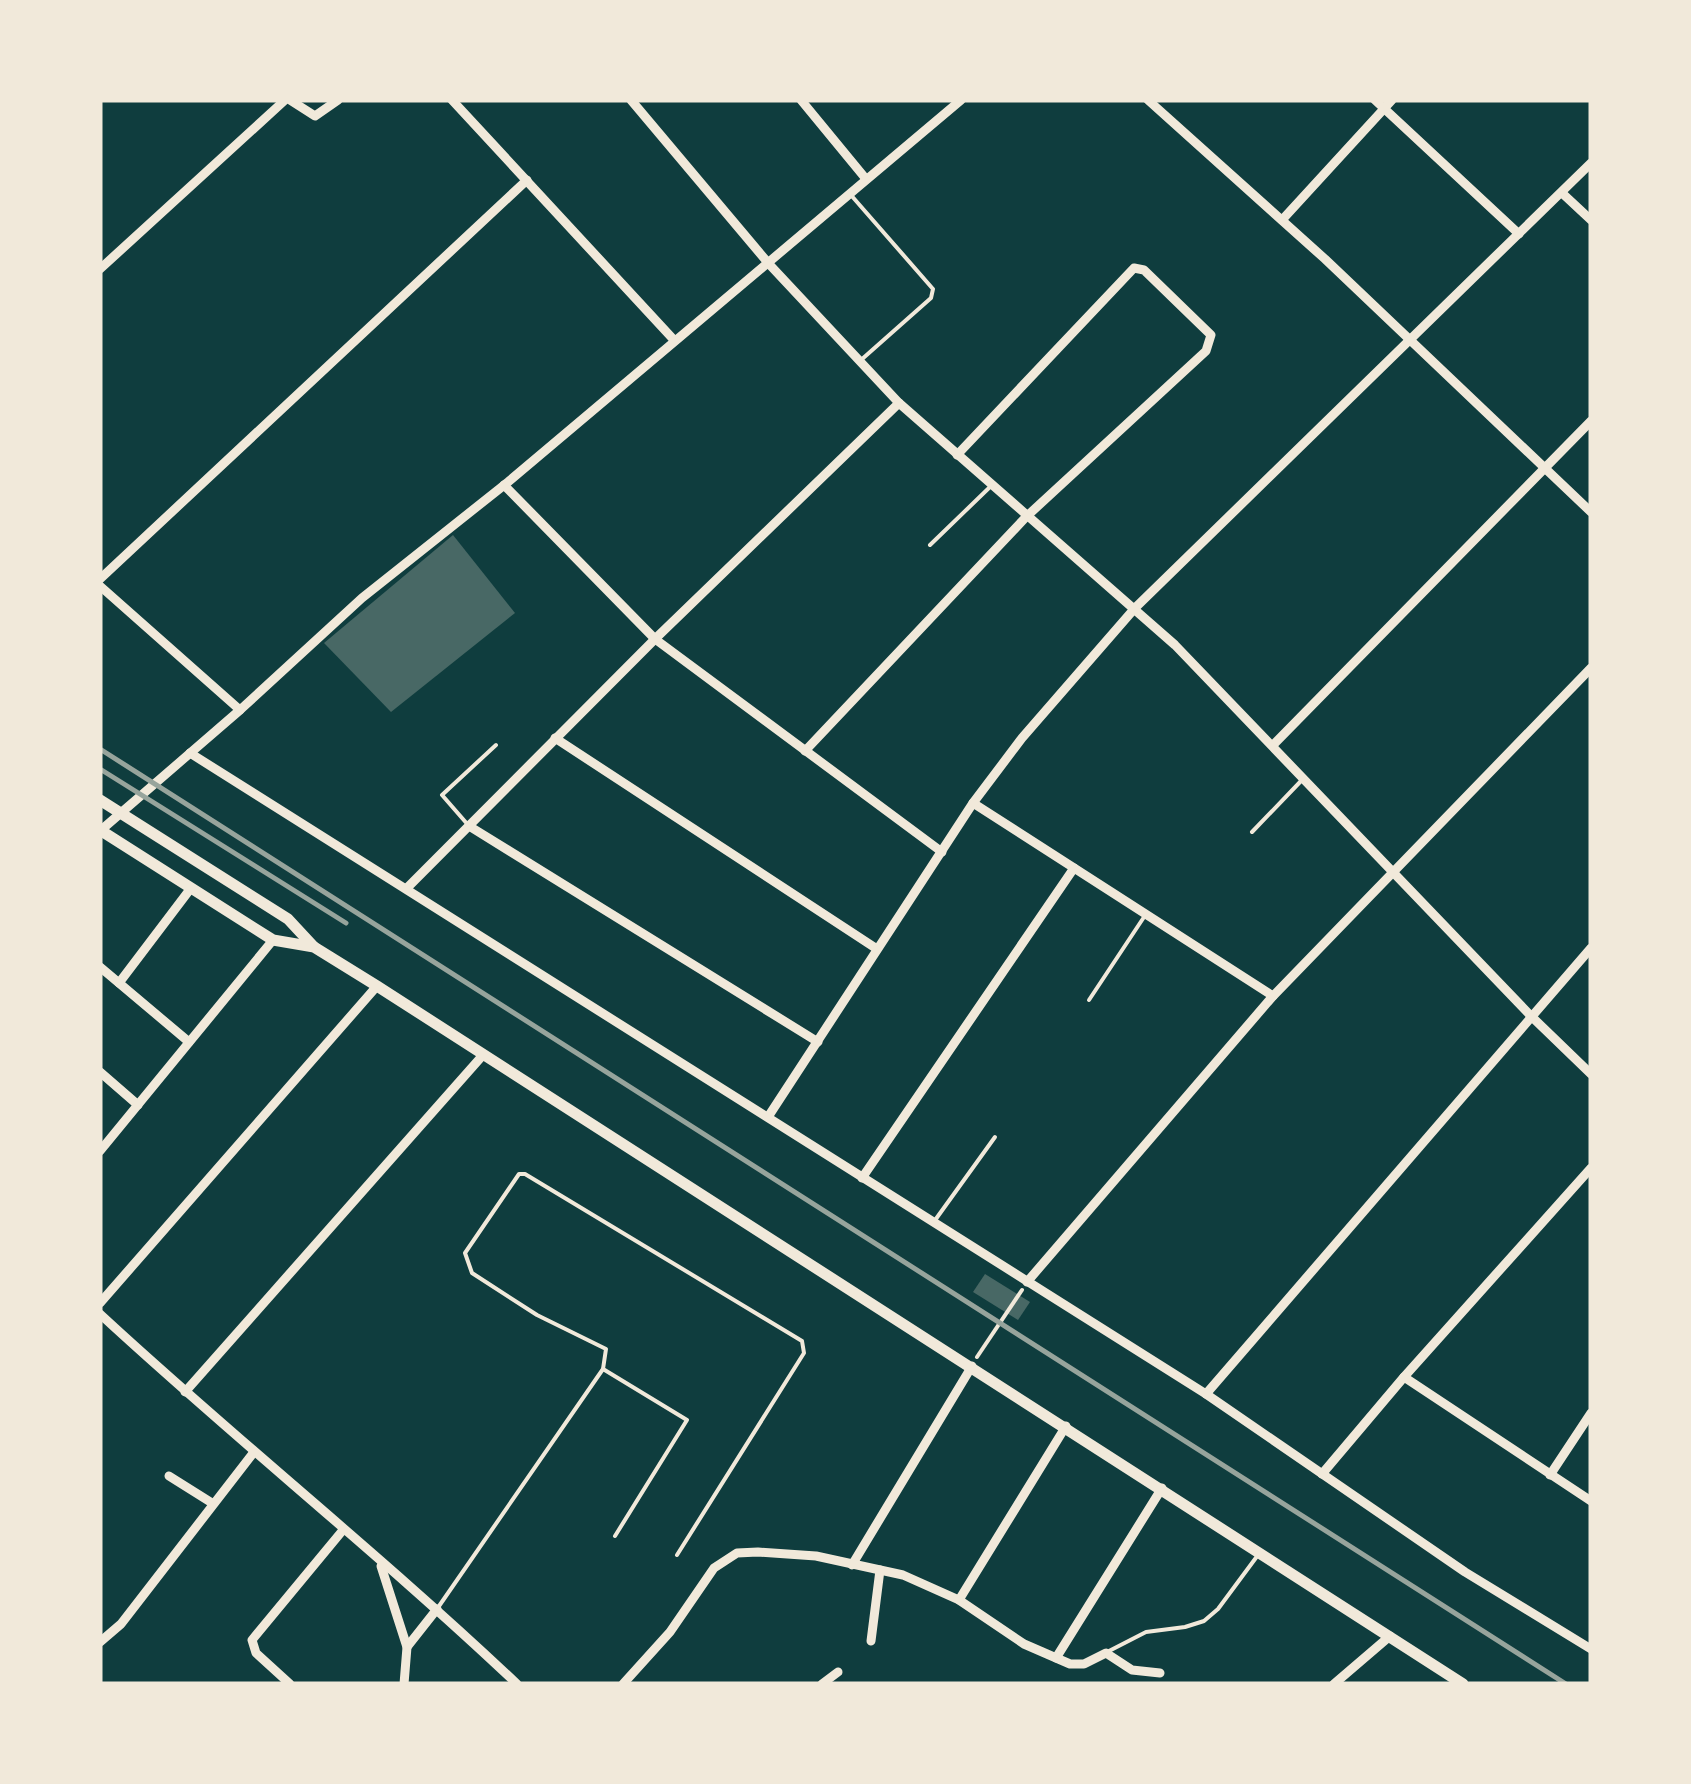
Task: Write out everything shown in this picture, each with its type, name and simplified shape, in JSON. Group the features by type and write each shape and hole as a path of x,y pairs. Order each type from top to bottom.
{"main road":[{"path":"100,800 288,919 314,947 1464,1684"},
{"path":"100,830 273,940 314,947"}],"street":[{"path":"100,270 287,100 314,116 338,100"},
{"path":"453,100 674,340"},
{"path":"631,100 769,264 899,402 991,486 1136,608 1273,745 1530,1016 1591,1074"},
{"path":"801,100 866,179"},
{"path":"100,830 362,598 504,485 961,100"},
{"path":"1148,100 1282,220 1591,512"},
{"path":"1282,220 1384,103 1520,234"},
{"path":"768,1117 973,803 1022,738 1136,608 1591,164"},
{"path":"240,710 100,583 528,180"},
{"path":"1562,193 1591,220"},
{"path":"805,750 1026,516 1206,350 1210,335 1144,270 1134,268 957,455"},
{"path":"407,888 654,639 899,402"},
{"path":"1273,745 1591,421"},
{"path":"504,485 654,639 942,852"},
{"path":"1027,1282 1274,996 1591,668"},
{"path":"555,738 877,950"},
{"path":"190,753 1206,1394 1464,1572 1591,1650"},
{"path":"973,803 1274,996"},
{"path":"469,826 818,1042"},
{"path":"862,1178 1074,868"},
{"path":"118,983 191,888"},
{"path":"100,1151 273,940"},
{"path":"1206,1394 1591,948"},
{"path":"100,967 189,1042"},
{"path":"100,1303 377,986"},
{"path":"185,1392 483,1055"},
{"path":"100,1072 138,1105"},
{"path":"1322,1474 1591,1168"},
{"path":"100,1314 342,1530 438,1609 517,1684"},
{"path":"852,1564 972,1366"},
{"path":"1404,1377 1591,1501"},
{"path":"1550,1475 1591,1413"},
{"path":"959,1600 1066,1426"},
{"path":"100,1642 120,1624 254,1452"},
{"path":"169,1476 212,1503"},
{"path":"1056,1658 1162,1488"},
{"path":"290,1684 256,1654 252,1640 342,1530"},
{"path":"623,1684 670,1632 714,1568 738,1553 816,1556 902,1575 959,1600 1024,1644 1070,1664 1084,1664 1106,1653 1132,1670 1160,1673"},
{"path":"380,1563 407,1648 404,1684"},
{"path":"870,1641 880,1570"},
{"path":"407,1648 438,1609"},
{"path":"1334,1684 1390,1636"},
{"path":"822,1684 838,1672"}],"lane":[{"path":"850,194 933,288 931,298 860,361"},
{"path":"930,545 991,486"},
{"path":"469,826 442,795 496,745"},
{"path":"1252,832 1304,778"},
{"path":"1089,1000 1146,914"},
{"path":"933,1223 995,1137"},
{"path":"438,1609 603,1369 606,1350 538,1315 472,1274 465,1253 518,1174 526,1174 802,1341 804,1353 677,1555"},
{"path":"603,1369 687,1420 615,1536"},
{"path":"1106,1653 1146,1632 1185,1627 1204,1620 1218,1608 1261,1551"}],"path":[{"path":"972,1366 1027,1282"}],"building":[{"path":"453,535 515,613 391,712 324,643"},
{"path":"985,1274 1030,1302 1018,1320 973,1292"}],"railway":[{"path":"100,749 1566,1684"},
{"path":"100,769 346,923"}]}
